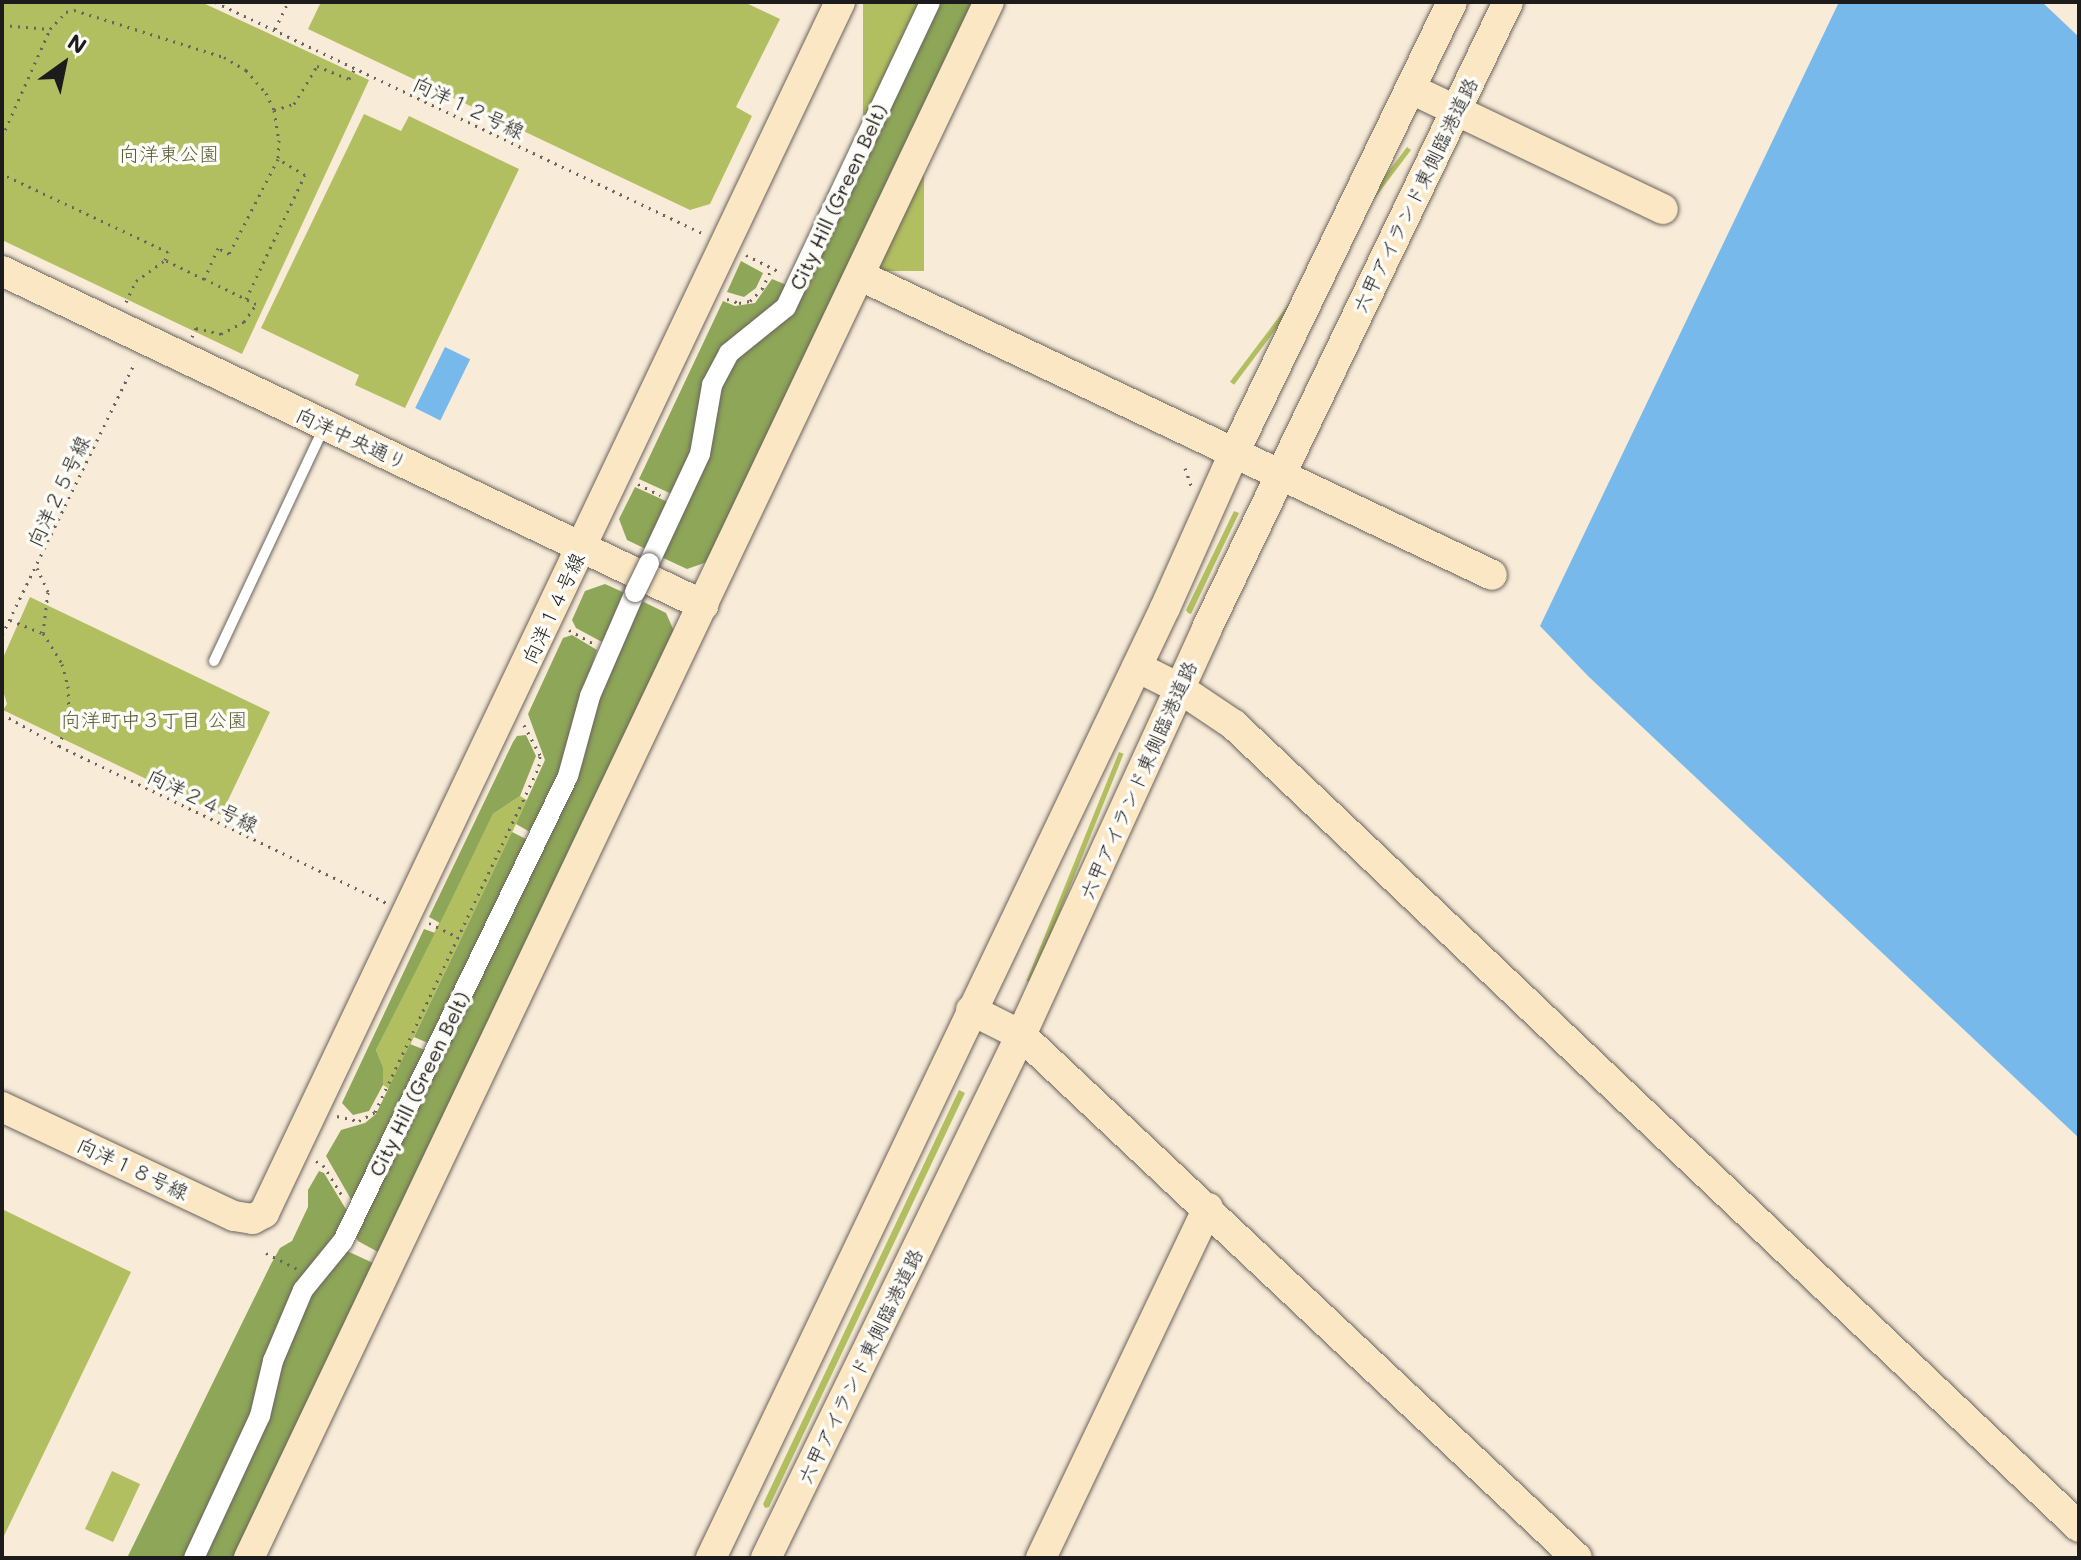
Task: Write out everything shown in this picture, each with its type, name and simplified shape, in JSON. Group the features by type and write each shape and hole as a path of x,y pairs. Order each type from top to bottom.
{"street":[{"name":"向洋１４号線","path":"264,1213 840,2"},
{"name":"City Hill (Green Belt)","path":"194,1558 260,1416 278,1349 312,1276 343,1241 568,776 590,696 608,652 700,454 712,385 729,353 786,307 930,2"},
{"path":"249,1558 989,2"},
{"path":"711,1558 1137,667 1234,453 1452,2"},
{"name":"六甲アイランド東側臨港道路","path":"766,1558 1021,1035 1179,688 1508,2"},
{"path":"1411,89 1663,209"},
{"name":"向洋中央通り","path":"2,271 703,605"},
{"path":"861,276 1492,575"},
{"path":"1137,667 1179,688 1234,725 2079,1527"},
{"path":"971,1010 1021,1035 1577,1558"},
{"name":"向洋１８号線","path":"2,1107 234,1216 253,1219 264,1213"},
{"path":"1041,1558 1208,1208"}],"lane":[{"path":"214,661 325,425"}],"path":[{"path":"79,2 80,11"},
{"name":"向洋１２号線","path":"215,2 711,237"},
{"path":"275,29 288,2"},
{"path":"2,137 50,29 66,12 80,11 224,57 246,70 266,93 274,110 278,159 229,254 218,248 204,279"},
{"path":"2,25 50,29"},
{"path":"274,110 294,104 317,66 349,79 355,68"},
{"path":"246,299 305,175 278,159"},
{"path":"2,174 168,252 165,260 136,281 124,305"},
{"path":"719,295 739,303 750,301 762,289 772,268 740,251"},
{"path":"165,260 256,304 244,322 221,334 196,328 192,337"},
{"name":"向洋２５号線","path":"2,635 137,358"},
{"path":"632,481 678,503"},
{"path":"37,568 48,592 43,633"},
{"path":"10,620 43,633 62,664 68,686 69,714 59,746"},
{"path":"562,626 608,652"},
{"name":"向洋２４号線","path":"2,714 59,746 393,906"},
{"path":"331,1113 359,1121 375,1112 539,766 540,755 533,735 518,716"},
{"path":"422,920 458,937"},
{"path":"310,1157 323,1165 355,1216"},
{"path":"266,1253 312,1276"}],"green space":[{"name":"向洋東公園","path":"2,2 201,2 369,80 242,354 2,240"},
{"path":"321,2 744,2 780,19 736,107 752,116 710,204 690,210 308,29"},
{"path":"863,2 924,2 924,271 863,271"},
{"path":"936,2 973,2 707,562 687,569 659,556 730,363 782,317"},
{"path":"364,114 401,131 409,116 519,169 405,408 355,385 359,375 261,328"},
{"path":"1407,147 1411,150 1234,385 1230,382"},
{"path":"741,261 763,273 756,288 744,297 727,292"},
{"path":"772,279 789,286 785,297 736,339 674,495 639,479 723,301 735,306 755,303"},
{"path":"635,487 670,503 648,550 627,540 619,519"},
{"path":"1234,511 1239,513 1191,614 1188,613 1186,610"},
{"path":"605,584 627,594 602,642 576,628 572,620 585,591"},
{"name":"向洋町中３丁目 公園","path":"30,597 270,712 221,815 3,710 7,704 2,687 2,660"},
{"path":"638,599 666,613 674,631 378,1252 358,1241 355,1235 582,765 602,685"},
{"path":"572,635 597,650 572,726 566,759 530,832 516,824 545,760 528,714 563,638"},
{"path":"526,735 536,756 520,796 493,814 440,923 429,917 513,742 517,736"},
{"path":"1119,752 1124,754 1031,983 1026,981"},
{"path":"520,796 527,800 389,1089 383,1085 383,1067 376,1050 493,814"},
{"path":"512,832 528,840 428,1043 414,1037"},
{"path":"424,929 435,933 376,1050 383,1067 383,1085 369,1111 353,1115 342,1103"},
{"path":"410,1044 425,1050 352,1201 326,1156 341,1130 365,1123 376,1114"},
{"path":"959,1090 965,1093 769,1507 765,1508 763,1504"},
{"path":"319,1171 324,1173 347,1211 215,1494 183,1558 127,1558 271,1264 280,1248 292,1241 308,1207 308,1190"},
{"path":"2,1209 131,1272 2,1540"},
{"path":"345,1250 373,1263 233,1558 202,1558 303,1307"},
{"path":"112,1471 140,1484 113,1542 85,1529"}],"water":[{"path":"1839,2 2042,2 2079,37 2079,1138 1588,676 1540,626"},
{"path":"445,347 470,359 440,420 415,408"}]}
